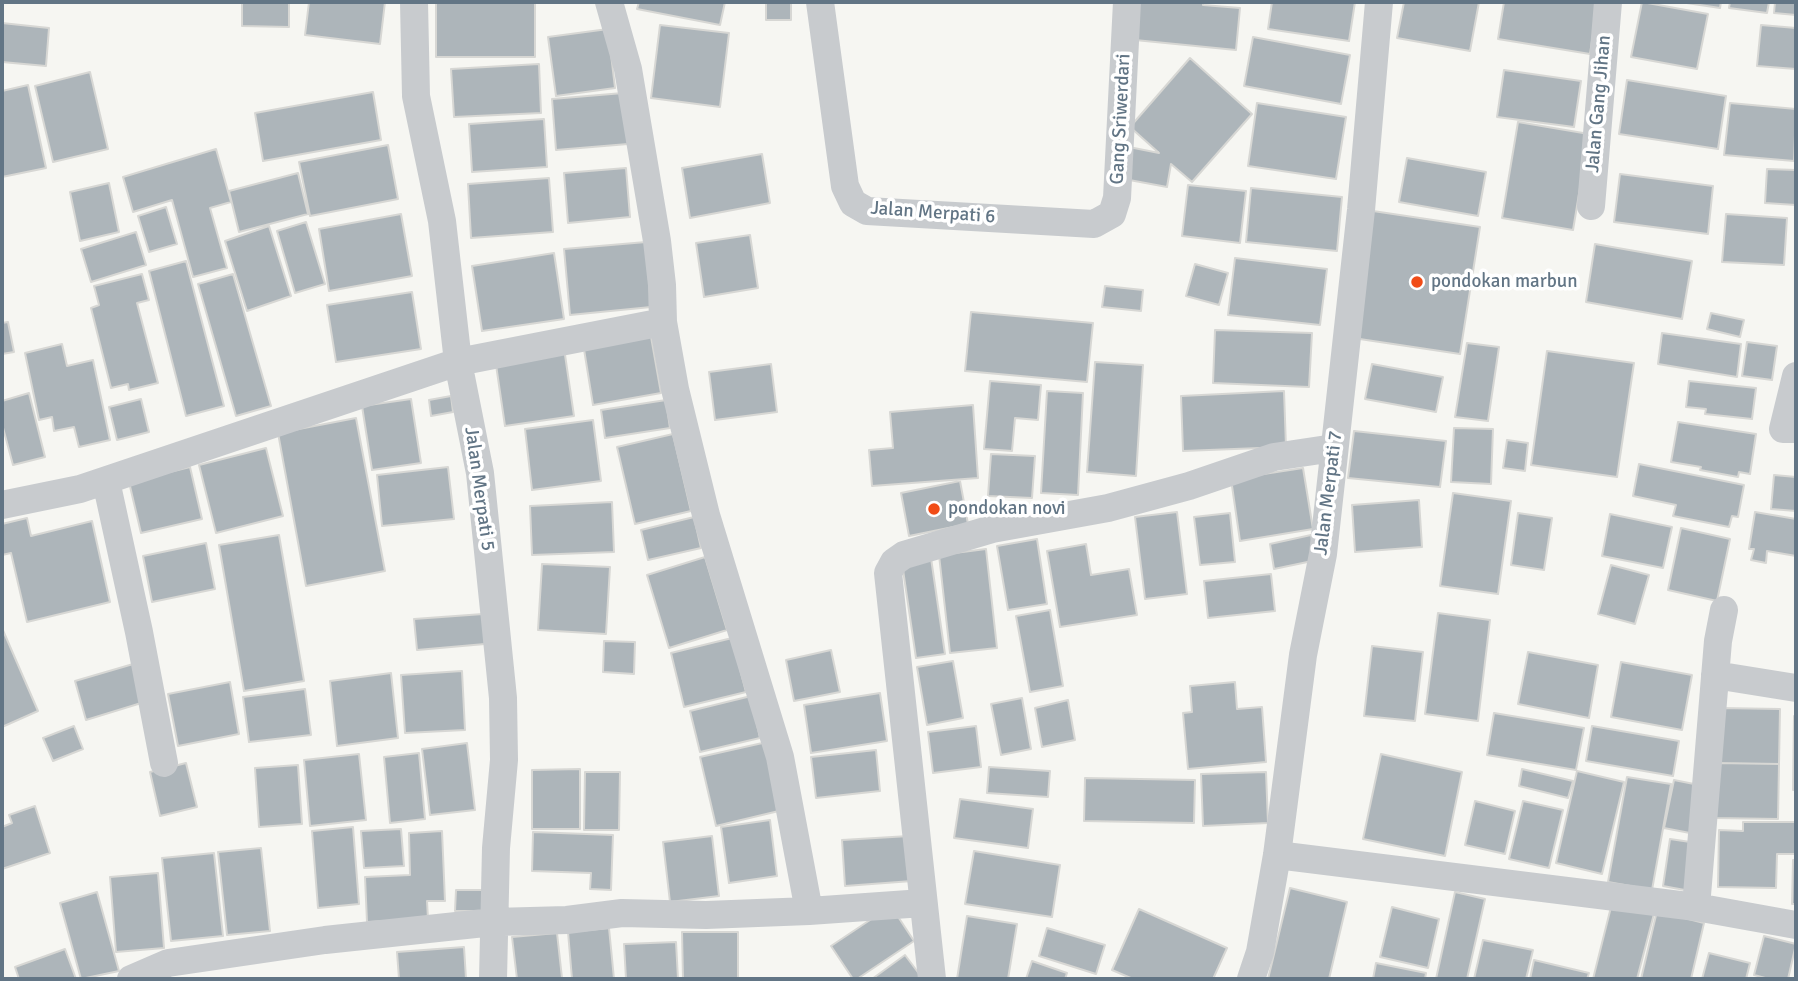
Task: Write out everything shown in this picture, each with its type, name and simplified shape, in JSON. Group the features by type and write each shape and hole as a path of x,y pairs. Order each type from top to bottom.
{"street":[{"name":"Jalan Merpati 5","path":"414,2 416,96 442,221 458,362 480,473 503,698 504,760 496,848 494,979"},
{"path":"608,2 628,69 655,228 662,285 663,322 675,389 706,515 780,757 809,911"},
{"name":"Jalan Merpati 6","path":"820,2 845,187 853,203 867,211 1094,224"},
{"name":"Gang Sriwerdari","path":"1094,224 1112,214 1117,198 1127,2"},
{"name":"Jalan Merpati 7","path":"1251,979 1260,952 1277,855 1303,655 1323,554 1361,210 1379,2"},
{"name":"Jalan Gang Jihan","path":"1591,206 1608,2"},
{"path":"2,505 106,481 458,362 663,322"},
{"path":"1789,429 1796,376"},
{"path":"932,979 888,573 894,562 905,555 992,528 1108,508 1189,486 1274,457 1334,448"},
{"path":"106,481 139,632 163,763"},
{"path":"1696,907 1715,675 1724,610"},
{"path":"1715,675 1796,688"},
{"path":"1277,855 1696,907 1796,925"},
{"path":"131,979 168,963 326,940 494,922 567,920 622,913 706,915 923,903"}],"building":[{"path":"242,2 289,2 289,27 242,26"},
{"path":"309,2 385,2 380,44 305,35"},
{"path":"436,2 535,2 535,57 436,57"},
{"path":"639,2 725,2 720,25 637,9"},
{"path":"766,2 791,2 791,20 766,20"},
{"path":"1139,2 1203,2 1203,5 1240,8 1236,50 1135,40"},
{"path":"1272,2 1355,2 1349,41 1268,29"},
{"path":"1404,2 1479,2 1470,51 1397,38"},
{"path":"1504,2 1598,2 1590,54 1498,39"},
{"path":"1642,2 1708,14 1697,69 1631,57"},
{"path":"1680,2 1721,2 1720,8"},
{"path":"1730,2 1769,2 1767,13 1729,8"},
{"path":"1775,2 1796,2 1796,15 1774,13"},
{"path":"2,23 49,28 46,66 2,62"},
{"path":"660,25 729,33 720,107 651,98"},
{"path":"1761,25 1796,28 1796,69 1757,66"},
{"path":"608,29 615,88 556,96 548,37"},
{"path":"1253,37 1350,55 1341,104 1244,86"},
{"path":"1190,58 1252,114 1192,182 1171,164 1167,187 1124,179 1129,147 1159,153 1130,127"},
{"path":"539,64 541,113 454,117 451,69"},
{"path":"1504,70 1581,81 1574,127 1497,117"},
{"path":"90,72 108,149 53,162 35,86"},
{"path":"1627,80 1726,96 1718,149 1619,134"},
{"path":"28,85 46,168 2,177 2,91"},
{"path":"373,92 381,140 263,161 255,113"},
{"path":"623,93 628,144 556,150 552,99"},
{"path":"1257,103 1346,117 1336,179 1248,166"},
{"path":"1730,103 1796,109 1794,161 1724,155"},
{"path":"544,119 547,167 472,172 469,124"},
{"path":"1518,122 1589,134 1573,230 1502,218"},
{"path":"388,145 398,199 310,216 299,162"},
{"path":"216,149 231,202 210,208 227,268 193,277 172,200 133,212 123,177"},
{"path":"762,154 770,203 690,218 682,168"},
{"path":"1407,158 1486,172 1478,216 1399,202"},
{"path":"626,168 630,217 568,223 564,173"},
{"path":"1767,169 1796,170 1796,205 1765,203"},
{"path":"298,173 308,214 239,232 229,191"},
{"path":"1620,174 1713,186 1708,234 1614,222"},
{"path":"549,178 553,232 471,238 468,184"},
{"path":"109,183 119,232 80,241 70,192"},
{"path":"1188,185 1246,191 1240,243 1182,236"},
{"path":"1251,188 1342,197 1337,251 1246,242"},
{"path":"166,207 177,244 149,252 138,216"},
{"name":"pondokan marbun","path":"1373,211 1480,227 1460,354 1353,338"},
{"path":"401,214 412,276 329,291 319,229"},
{"path":"1726,214 1787,218 1784,265 1722,262"},
{"path":"306,222 325,284 295,293 277,231"},
{"path":"269,226 291,296 247,311 225,241"},
{"path":"136,232 146,265 91,282 81,249"},
{"path":"750,235 758,288 704,297 696,243"},
{"path":"646,242 651,307 570,315 564,249"},
{"path":"1595,244 1692,261 1682,319 1586,302"},
{"path":"554,253 564,319 482,331 472,266"},
{"path":"1235,258 1327,269 1320,325 1228,315"},
{"path":"186,261 224,406 186,416 149,271"},
{"path":"1195,264 1228,273 1219,305 1186,296"},
{"path":"142,274 149,300 137,303 158,383 129,390 128,384 111,388 91,308 99,305 94,286"},
{"path":"233,274 271,406 236,416 198,284"},
{"path":"1105,286 1143,290 1141,311 1102,307"},
{"path":"412,292 421,349 336,362 327,305"},
{"path":"971,312 1093,323 1087,382 965,371"},
{"path":"1711,313 1744,320 1740,337 1707,329"},
{"path":"8,322 14,352 2,354 2,323"},
{"path":"1215,330 1312,333 1309,387 1213,383"},
{"path":"650,331 661,393 593,405 583,343"},
{"path":"1662,333 1741,344 1737,377 1658,364"},
{"path":"1747,342 1777,346 1772,380 1742,376"},
{"path":"1467,343 1499,347 1488,421 1455,417"},
{"path":"62,344 67,366 93,360 110,440 79,447 74,427 54,431 52,417 39,420 25,353"},
{"path":"564,348 574,416 505,426 495,358"},
{"path":"1547,351 1634,363 1617,477 1531,465"},
{"path":"1095,362 1143,365 1136,476 1087,472"},
{"path":"771,364 777,412 715,420 709,372"},
{"path":"1372,364 1443,377 1436,412 1365,399"},
{"path":"990,381 1041,385 1038,420 1015,418 1012,451 984,449"},
{"path":"1689,381 1756,388 1752,419 1705,414 1706,409 1686,407"},
{"path":"1047,391 1083,393 1078,495 1041,493"},
{"path":"1284,391 1286,447 1183,451 1181,396"},
{"path":"29,393 45,457 13,465 2,424 2,401"},
{"path":"451,396 453,412 431,416 429,400"},
{"path":"141,399 149,432 117,440 109,407"},
{"path":"411,399 421,463 372,470 362,406"},
{"path":"666,400 670,428 605,438 601,410"},
{"path":"973,405 978,478 872,486 869,450 893,448 890,412"},
{"path":"356,418 385,571 306,586 278,433"},
{"path":"593,420 601,481 532,490 525,429"},
{"path":"1678,422 1756,434 1750,474 1739,472 1738,477 1671,462"},
{"path":"1454,428 1493,429 1491,484 1451,482"},
{"path":"1354,431 1446,441 1440,487 1348,478"},
{"path":"673,434 691,511 635,524 617,447"},
{"path":"1507,440 1528,443 1525,471 1503,468"},
{"path":"266,448 283,516 216,533 199,465"},
{"path":"991,454 1035,456 1032,498 988,496"},
{"path":"1639,464 1744,485 1738,517 1732,516 1729,527 1673,516 1676,505 1633,496"},
{"path":"190,467 202,519 141,533 129,482"},
{"path":"448,467 454,519 382,526 377,475"},
{"path":"1303,468 1313,529 1240,541 1231,479"},
{"path":"1774,475 1796,477 1796,511 1771,509"},
{"name":"pondokan novi","path":"960,481 968,524 909,536 901,493"},
{"path":"1453,493 1511,501 1498,594 1440,586"},
{"path":"1419,500 1422,547 1355,552 1352,505"},
{"path":"612,502 614,552 532,555 530,506"},
{"path":"1177,512 1187,594 1145,599 1135,517"},
{"path":"1755,512 1796,519 1796,556 1767,551 1766,563 1751,560 1754,549 1749,549"},
{"path":"1230,513 1235,562 1200,565 1194,517"},
{"path":"1518,513 1552,518 1544,570 1511,565"},
{"path":"1610,514 1672,527 1663,568 1602,556"},
{"path":"694,517 701,548 648,560 641,530"},
{"path":"27,518 31,536 92,521 110,602 27,622 11,553 2,555 2,524"},
{"path":"1681,528 1730,539 1717,601 1668,590"},
{"path":"279,535 304,681 244,691 219,545"},
{"path":"1311,535 1317,560 1274,569 1270,544"},
{"path":"1037,539 1047,604 1008,610 997,546"},
{"path":"206,543 215,589 152,602 143,556"},
{"path":"1086,544 1091,575 1129,569 1137,615 1060,627 1047,551"},
{"path":"986,549 997,648 950,653 939,555"},
{"path":"705,557 727,630 669,648 647,575"},
{"path":"931,558 945,654 916,658 902,563"},
{"path":"542,564 610,567 606,634 538,630"},
{"path":"1611,565 1649,575 1635,624 1598,614"},
{"path":"1271,574 1275,611 1208,618 1204,581"},
{"path":"1050,610 1063,686 1030,692 1016,616"},
{"path":"1438,613 1490,620 1478,721 1425,714"},
{"path":"483,614 485,644 417,650 414,619"},
{"path":"2,628 38,711 2,727"},
{"path":"732,638 746,692 684,707 671,653"},
{"path":"604,641 635,642 634,674 603,672"},
{"path":"1372,646 1423,652 1415,721 1364,716"},
{"path":"831,650 840,692 794,701 786,660"},
{"path":"1528,652 1598,665 1589,718 1518,704"},
{"path":"953,661 963,718 927,725 917,667"},
{"path":"140,662 151,700 86,720 75,681"},
{"path":"1621,662 1692,675 1682,730 1611,717"},
{"path":"462,671 465,730 405,733 401,675"},
{"path":"391,673 398,738 337,746 330,681"},
{"path":"230,682 239,734 178,746 168,694"},
{"path":"1235,682 1237,709 1262,707 1266,762 1188,769 1183,713 1192,712 1190,686"},
{"path":"305,689 311,735 249,742 243,697"},
{"path":"880,693 887,741 811,753 804,705"},
{"path":"751,696 760,738 700,752 690,711"},
{"path":"1022,698 1031,749 1001,755 991,704"},
{"path":"1068,700 1075,740 1042,747 1035,708"},
{"path":"1720,708 1780,709 1779,764 1719,763"},
{"path":"1494,713 1584,728 1576,770 1487,755"},
{"path":"1796,716 1796,790 1793,790"},
{"path":"74,726 83,749 53,761 43,738"},
{"path":"976,726 981,767 933,773 928,732"},
{"path":"1592,726 1679,741 1673,776 1586,761"},
{"path":"767,742 783,810 716,826 700,757"},
{"path":"467,743 475,810 430,815 422,749"},
{"path":"876,750 880,791 816,798 811,757"},
{"path":"419,753 425,819 390,823 384,757"},
{"path":"359,754 366,820 310,826 304,760"},
{"path":"1381,754 1462,772 1445,856 1363,839"},
{"path":"186,763 197,807 160,816 150,772"},
{"path":"1716,763 1779,764 1778,819 1715,818"},
{"path":"298,765 302,824 259,827 255,768"},
{"path":"989,767 1050,771 1048,797 987,793"},
{"path":"580,769 580,829 532,829 532,770"},
{"path":"1522,769 1573,781 1568,798 1519,786"},
{"path":"1577,771 1624,782 1602,874 1556,863"},
{"path":"585,772 620,772 619,830 584,830"},
{"path":"1266,772 1268,823 1203,826 1201,774"},
{"path":"1627,777 1671,784 1652,890 1608,882"},
{"path":"1085,778 1195,780 1194,823 1084,821"},
{"path":"1674,780 1704,786 1695,834 1664,828"},
{"path":"960,799 1033,809 1028,848 954,838"},
{"path":"1475,801 1515,811 1505,854 1465,845"},
{"path":"1523,801 1563,810 1549,868 1509,859"},
{"path":"35,806 50,853 2,869 2,827 12,823 9,815"},
{"path":"770,820 777,876 729,883 721,827"},
{"path":"1743,822 1796,822 1796,854 1777,854 1776,888 1718,887 1719,830 1743,831"},
{"path":"353,827 359,904 318,908 312,831"},
{"path":"401,829 404,866 364,868 361,831"},
{"path":"442,831 445,901 427,901 428,919 367,922 365,877 410,875 409,833"},
{"path":"533,832 613,835 611,890 590,889 591,873 532,871"},
{"path":"712,836 719,896 670,902 663,842"},
{"path":"909,836 912,881 845,886 842,840"},
{"path":"1670,839 1697,843 1690,891 1663,886"},
{"path":"261,848 270,931 227,935 218,852"},
{"path":"974,851 1060,865 1052,917 965,904"},
{"path":"214,853 223,936 171,941 162,858"},
{"path":"1793,860 1796,860 1796,904 1792,904"},
{"path":"158,873 164,948 116,952 110,877"},
{"path":"1290,888 1347,902 1329,979 1268,979"},
{"path":"456,890 484,890 484,911 455,911"},
{"path":"97,892 119,971 81,979 60,903"},
{"path":"1455,892 1485,899 1467,979 1436,979"},
{"path":"1613,899 1655,910 1637,979 1593,979"},
{"path":"891,906 914,941 857,979 853,979 831,946"},
{"path":"1392,907 1439,919 1428,968 1380,957"},
{"path":"1139,909 1227,948 1213,979 1133,979 1112,970"},
{"path":"1657,911 1704,923 1691,979 1641,979"},
{"path":"967,916 1017,924 1008,979 957,979"},
{"path":"609,928 614,979 572,979 568,932"},
{"path":"1047,928 1105,945 1096,974 1039,956"},
{"path":"682,932 738,932 738,979 683,979"},
{"path":"557,933 562,978 517,979 512,937"},
{"path":"1764,936 1796,944 1788,979 1769,979 1754,975"},
{"path":"1483,940 1533,950 1526,979 1474,979"},
{"path":"676,942 678,979 626,979 624,944"},
{"path":"464,947 466,979 399,979 397,952"},
{"path":"65,949 76,979 19,979 15,967"},
{"path":"1709,953 1750,963 1746,979 1702,979"},
{"path":"905,955 923,979 872,979"},
{"path":"1534,960 1589,973 1587,979 1530,979"},
{"path":"1032,961 1067,973 1065,979 1026,979"},
{"path":"1376,963 1426,973 1425,979 1373,979"}],"place":[{"name":"pondokan marbun","path":"1417,282"},
{"name":"pondokan novi","path":"934,509"}]}
